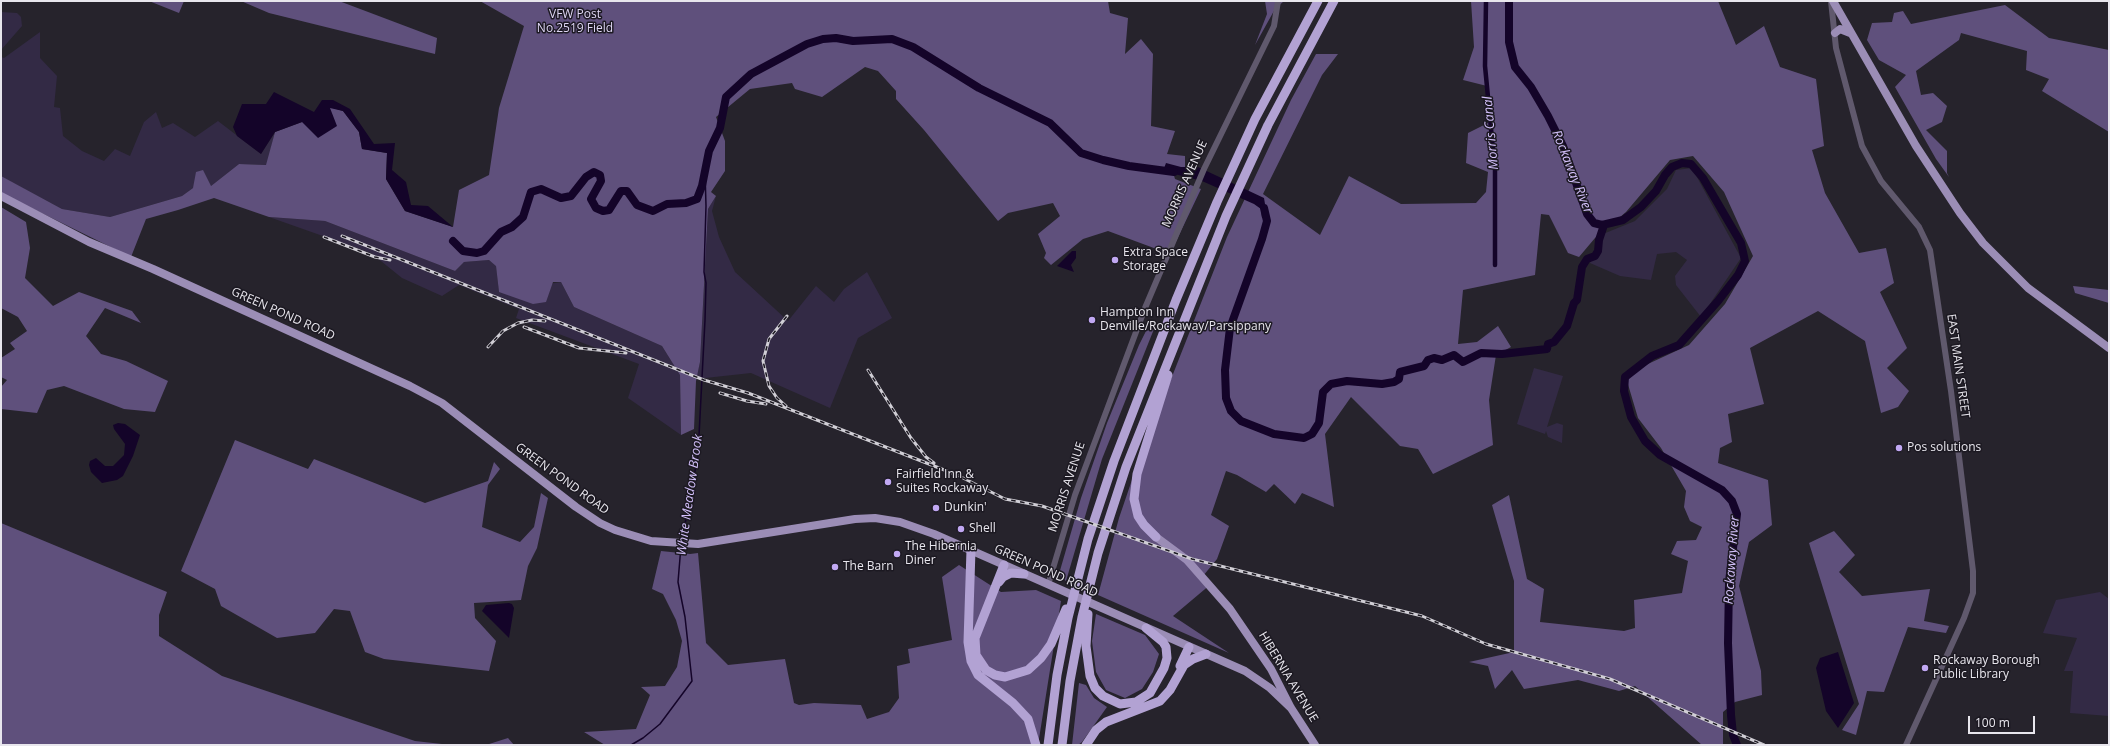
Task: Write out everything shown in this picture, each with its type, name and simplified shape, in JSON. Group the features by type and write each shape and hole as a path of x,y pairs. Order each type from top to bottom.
{"highway":[{"path":"1048,745 1065,618 1097,508 1114,461 1174,306 1217,202 1274,82 1318,1"},
{"path":"1062,745 1070,681 1085,620 1094,570 1135,442 1194,292 1233,200 1286,88 1334,1"},
{"path":"1156,537 1144,525 1136,509 1134,499 1137,474 1194,292"},
{"path":"971,550 968,642 971,661 978,675 1013,703 1028,719 1036,745"},
{"path":"1004,565 977,629 974,643 978,660 986,670 995,675 1005,677 1014,676 1035,665 1051,644 1065,618"},
{"path":"995,588 1003,577 1007,575 1024,574"},
{"path":"1085,620 1087,664 1090,676 1095,688 1103,696 1120,704 1136,702 1150,693 1164,668 1167,658 1166,647 1163,642 1146,628"},
{"path":"1086,745 1096,730 1106,722 1160,701 1170,690 1189,647"},
{"path":"1178,673 1188,661 1206,654"}],"main road":[{"path":"1832,1 1916,146 1960,213 1983,242 2028,288 2109,348"},
{"path":"1835,33 1840,29 1850,32"},
{"name":"GREEN POND ROAD","path":"1,196 89,242 153,269 410,386 442,403 589,517 636,538 670,544 687,544 713,542 839,521 875,518 911,524 1257,678 1276,692 1291,708"},
{"name":"HIBERNIA AVENUE","path":"1156,537 1187,560 1230,609 1271,669 1291,708 1315,745"}],"street":[{"name":"MORRIS AVENUE","path":"1048,585 1070,508 1097,432 1170,246 1204,169 1274,26 1278,1"},
{"name":"EAST MAIN STREET","path":"1832,1 1836,48 1866,155 1881,181 1919,227 1930,250 1951,391 1973,571 1973,593 1964,618 1906,745"}],"shaded area":[{"path":"1,12 17,13 21,17 22,26 1,50"},
{"path":"40,32 40,58 57,76 54,107 60,108 63,136 82,151 104,161 115,149 130,156 144,122 156,112 162,128 173,123 195,137 218,121 261,154 275,132 267,165 239,164 211,186 193,188 182,196 110,217 62,209 2,177 1,57 4,58"},
{"path":"274,92 314,112 322,100 333,100 350,109 374,144 395,143 392,170 406,182 411,205 428,206 453,227 405,211 386,179 387,153 362,149 359,132 343,111 330,108 337,126 318,138 302,122 275,132 261,154 237,136 233,127 242,104 266,104"},
{"path":"1166,163 1181,167 1198,167 1264,198 1267,216 1262,218 1261,209 1254,204 1202,181 1163,171"},
{"path":"1692,168 1741,258 1701,317 1676,285 1675,276 1687,260 1676,252 1657,254 1651,280 1620,276 1590,263 1603,234 1635,221 1667,189 1676,170"},
{"path":"716,196 712,211 719,237 735,272 788,321 816,286 834,302 844,289 867,272 892,318 858,338 830,408 751,373 696,379 700,362 708,209"},
{"path":"269,217 325,221 455,271 464,262 489,260 496,265 499,292 561,282 574,307 662,346 680,375 681,435 628,398 639,364 516,318 519,309 459,285 442,296 402,278 371,253"},
{"path":"1072,251 1076,251 1076,258 1071,265 1074,272 1057,266"},
{"path":"1534,368 1563,376 1547,427 1557,423 1563,425 1562,443 1548,437 1546,431 1545,434 1517,424"},
{"path":"118,423 125,424 140,435 133,456 123,476 117,480 102,483 91,472 89,465 90,461 96,458 105,466 113,466 124,455 125,444 114,429 113,425"},
{"path":"2100,592 2109,599 2109,716 2070,713 2073,671 2064,671 2077,638 2043,633 2056,600"},
{"path":"512,604 514,608 509,638 482,611 486,605"},
{"path":"1838,652 1854,703 1838,728 1826,711 1816,668 1820,658"}],"green space":[{"path":"149,1 184,1 179,13"},
{"path":"241,1 339,1 437,38 435,54 269,13"},
{"name":"VFW Post No.2519 Field","path":"480,1 1108,1 1110,13 1128,18 1125,54 1141,39 1153,54 1151,126 1175,131 1167,154 1185,156 1185,169 1172,169 1175,179 1201,189 1170,254 1108,231 1083,239 1051,265 1044,258 1046,253 1038,234 1060,216 1053,203 1008,213 998,221 924,130 896,99 896,91 878,71 865,67 822,97 795,89 792,83 750,89 716,117 725,141 725,171 711,192 716,196 708,209 700,362 696,381 694,429 681,435 680,375 662,346 574,307 561,282 553,282 546,302 533,304 499,292 496,266 489,260 464,262 455,271 325,221 269,217 214,198 146,219 131,257 1,193 1,176 62,209 110,217 182,196 193,188 196,172 203,170 211,186 239,164 266,165 275,132 302,122 330,107 343,111 359,132 362,149 387,153 386,179 405,211 453,227 459,190 489,175 499,108 524,26"},
{"path":"1265,1 1284,1 1275,9 1255,45 1267,14"},
{"path":"1471,1 1718,1 1736,45 1764,26 1780,67 1816,79 1824,146 1812,150 1825,193 1859,253 1886,248 1894,283 1880,292 1907,348 1887,368 1909,391 1898,407 1881,413 1865,341 1818,311 1750,348 1764,404 1728,414 1732,442 1720,448 1718,463 1768,480 1772,525 1749,542 1739,586 1761,671 1762,695 1735,702 1723,712 1723,745 1702,745 1635,686 1619,691 1578,680 1524,689 1512,670 1495,689 1488,666 1469,662 1514,652 1514,581 1492,505 1509,495 1527,579 1544,589 1540,622 1624,631 1635,628 1634,600 1682,593 1688,561 1671,554 1677,541 1696,540 1702,527 1690,521 1684,507 1686,491 1661,448 1638,418 1627,381 1637,369 1689,345 1725,304 1753,256 1724,192 1693,156 1670,160 1626,212 1595,238 1579,257 1568,253 1549,215 1541,214 1535,275 1463,290 1458,344 1477,342 1498,326 1511,347 1496,355 1489,400 1493,445 1433,474 1418,449 1400,446 1351,397 1325,434 1334,507 1302,493 1295,504 1274,484 1266,492 1237,475 1226,471 1211,515 1229,526 1217,559 1203,576 1211,584 1173,616 1229,653 1098,595 1119,518 1136,468 1227,237 1291,100 1316,54 1338,54 1322,75 1263,194 1320,235 1349,176 1401,204 1476,203 1486,192 1488,172 1466,163 1468,133 1488,123 1487,86 1463,80 1474,47"},
{"path":"2005,5 2049,38 2109,50 2109,132 2042,91 2049,79 2026,70 2027,51 1961,33 1959,40 1916,71 1921,95 1933,93 1947,106 1942,122 1926,130 1947,151 1947,173 1949,177 1936,159 1895,87 1906,75 1879,60 1867,40 1872,23 1892,22 1894,13 1903,11 1911,24"},
{"path":"1,207 26,222 30,248 25,278 53,306 79,292 132,311 141,323 105,308 86,336 101,354 126,361 168,381 155,412 124,409 64,386 47,390 37,413 1,409 1,387 7,380 1,377 1,358 15,349 10,343 27,331 18,317 1,308"},
{"path":"2073,286 2109,290 2109,303 2075,293"},
{"path":"1154,329 1102,459 1066,581 1059,574 1081,498 1107,423 1146,331"},
{"path":"235,440 308,469 314,459 425,503 488,481 494,462 500,469 488,485 482,527 520,542 534,527 541,493 548,498 537,548 528,566 521,600 474,603 475,618 496,641 489,671 384,659 365,652 350,611 334,609 315,633 277,638 221,606 215,589 181,571"},
{"path":"1,523 167,592 159,615 159,636 222,676 415,741 451,745 1,745"},
{"path":"1834,531 1855,555 1839,572 1862,596 1930,589 1924,621 1949,626 1946,633 1908,627 1884,692 1867,691 1856,735 1842,730 1859,704 1809,543"},
{"path":"661,551 690,554 698,553 706,643 728,665 785,659 794,703 799,705 814,703 861,705 867,719 889,712 899,698 897,666 910,663 908,649 952,640 942,577 959,565 1001,592 1036,590 1061,601 1038,745 605,745 584,732 636,729 650,695 641,687 665,686 677,667 682,641 676,620 663,594 652,589"},
{"path":"1096,614 1145,635 1159,654 1153,672 1142,689 1125,698 1106,690 1096,672 1092,641"},
{"path":"1079,683 1086,685 1094,698 1107,707 1082,742 1078,745 1072,745"},
{"path":"508,738 514,745 486,745"}],"waterway":[{"name":"Morris Canal","path":"1486,1 1485,66 1495,170 1495,265"},
{"name":"Rockaway River","path":"1509,1 1509,42 1515,67 1531,87 1548,116 1563,146 1587,214 1594,223 1602,225 1623,220 1641,207 1656,191 1665,175 1672,167 1682,163 1691,164 1703,178 1741,243 1745,261 1738,275 1718,301 1679,345 1652,356 1625,377 1624,391 1631,417 1645,441 1660,455 1722,490 1732,501 1737,514 1729,582 1728,643 1731,715 1733,735 1737,745"},
{"path":"453,241 463,251 477,253 484,251 501,232 512,227 523,217 531,192 541,189 561,198 571,196 586,177 594,172 600,175 601,181 591,199 596,208 603,211 609,210 621,191 627,191 637,205 653,211 667,204 686,203 697,199 702,186 709,151 720,128 726,97 751,74 807,44 823,39 836,38 853,41 892,39 913,47 979,88 1050,123 1081,153 1129,166 1174,172"},
{"name":"White Meadow Brook","path":"682,540 698,455 706,283 704,272 706,206 705,171"},
{"path":"1264,208 1267,221 1262,239 1230,328 1225,370 1226,398 1231,411 1241,421 1274,434 1304,438 1312,434 1319,423 1323,392 1331,384 1347,381 1382,384 1394,382 1399,379 1400,372 1424,366 1428,360 1434,358 1442,360 1454,355 1463,362 1481,353 1502,354 1547,349 1548,344 1554,342 1567,326 1574,303 1577,300 1582,267 1587,259 1595,256 1598,251 1599,240 1604,225"},
{"name":"White Meadow Brook","path":"631,745 643,738 660,724 692,681 685,617 678,582 681,546"}],"railway":[{"path":"342,236 704,380 748,393 957,475 1005,499 1042,506 1192,559 1422,616 1486,644 1610,679 1764,745"},
{"path":"324,237 375,257 390,260"},
{"path":"786,406 777,398 769,386 763,361 769,339 787,316"},
{"path":"488,347 503,331 518,323 532,320 545,321"},
{"path":"524,327 579,348 626,353"},
{"path":"868,370 911,438 926,457 934,463"},
{"path":"720,393 747,401 766,404"}],"place":[{"name":"Extra Space Storage","path":"1115,260"},
{"name":"Hampton Inn Denville/Rockaway/Parsippany","path":"1092,320"},
{"name":"Pos solutions","path":"1899,448"},
{"name":"Fairfield Inn & Suites Rockaway","path":"888,482"},
{"name":"Dunkin'","path":"936,508"},
{"name":"Shell","path":"961,529"},
{"name":"The Hibernia Diner","path":"897,554"},
{"name":"The Barn","path":"835,567"},
{"name":"Rockaway Borough Public Library","path":"1925,668"}]}
